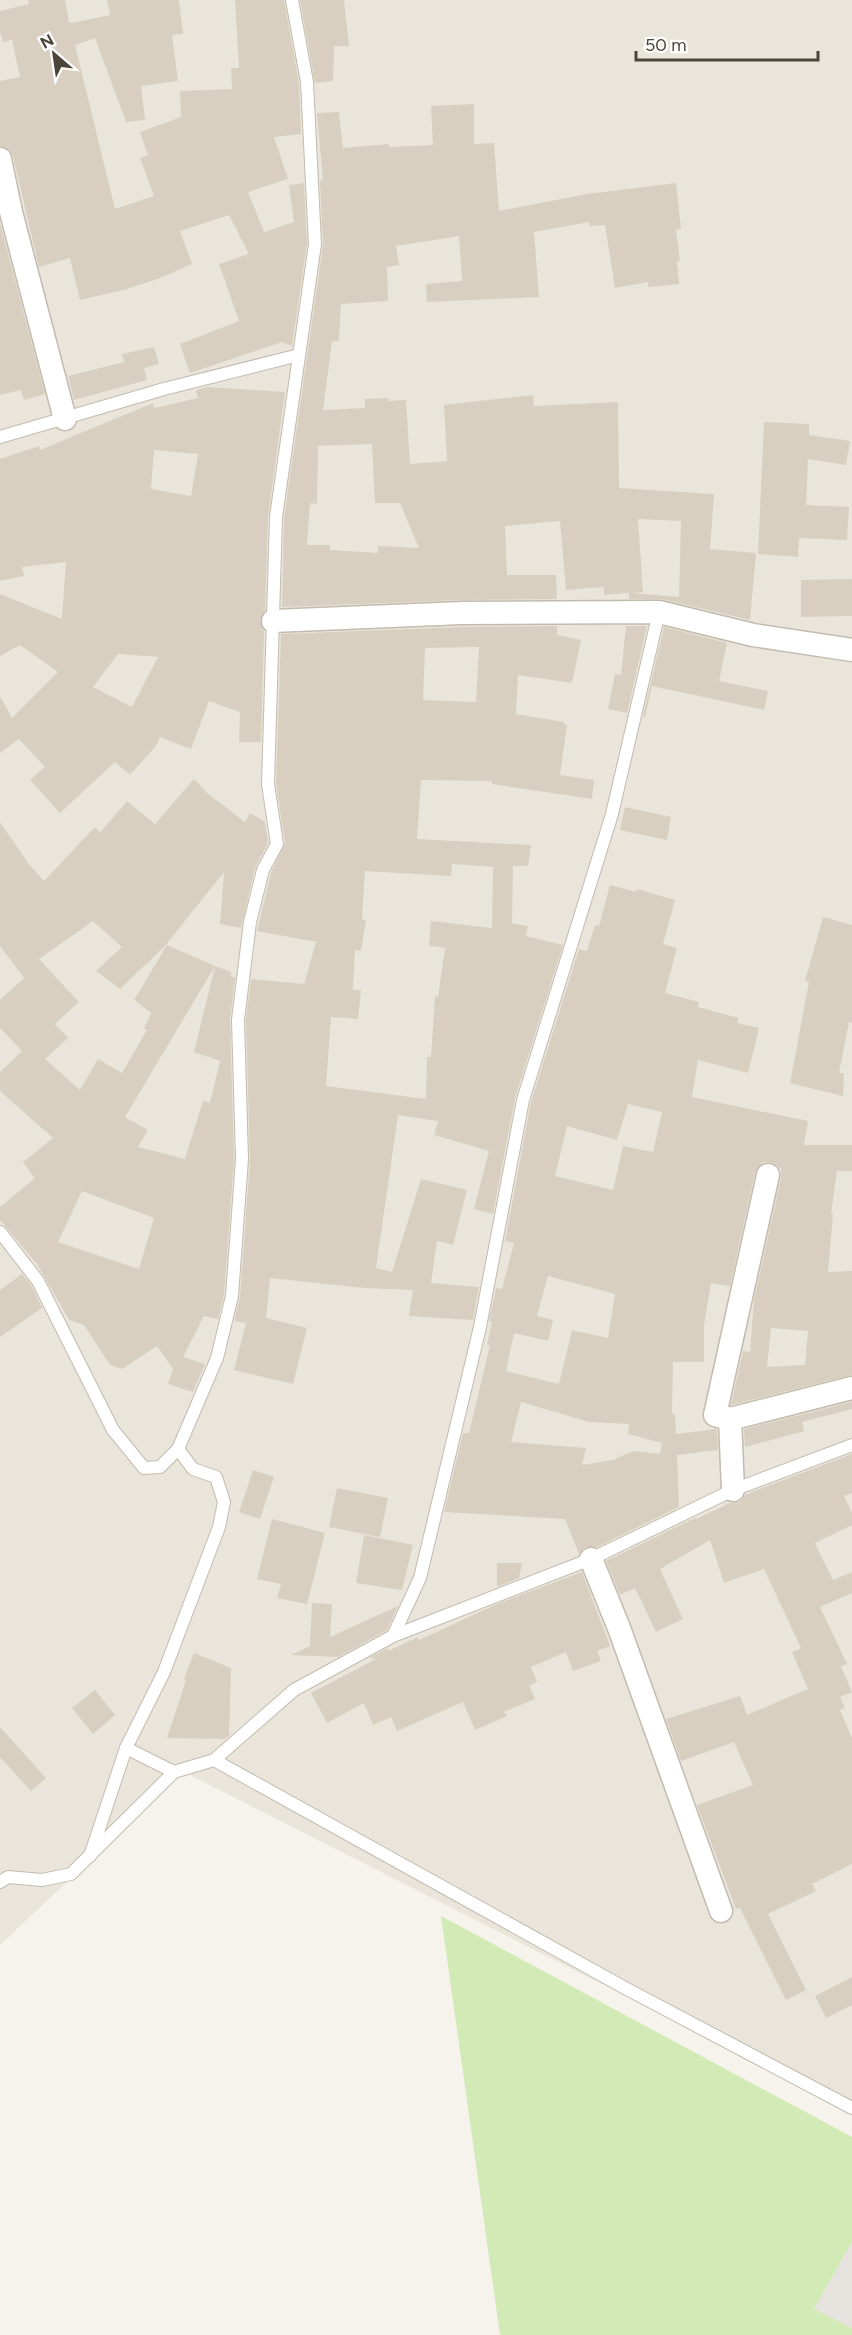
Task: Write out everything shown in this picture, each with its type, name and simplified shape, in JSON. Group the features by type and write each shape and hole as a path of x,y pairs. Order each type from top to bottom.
{"street":[{"path":"0,159 11,212 65,419"},
{"path":"273,621 462,613 659,612 753,634 852,650"},
{"path":"768,1175 715,1415 730,1419 852,1388"},
{"path":"730,1419 733,1490"},
{"path":"591,1559 619,1628 721,1911"}],"lane":[{"path":"0,1232 38,1281 113,1430 144,1468 160,1467 178,1449 217,1358 232,1296 242,1159 238,1020 250,922 263,870 277,844 268,784 276,517 315,244 307,82 292,0"},
{"path":"0,437 164,389 299,355"},
{"path":"393,1636 420,1578 480,1327 523,1100 612,813 659,612"},
{"path":"0,1882 8,1877 42,1880 71,1874 174,1772 214,1760 294,1690 393,1636 591,1559 733,1490 852,1445"},
{"path":"90,1856 126,1748 164,1672 219,1527 224,1502 216,1477 193,1468 178,1449"},
{"path":"126,1748 174,1772"},
{"path":"214,1760 625,1988 852,2108"}],"shaded area":[{"path":"0,0 852,0 852,2111 184,1772 0,1945"},
{"path":"852,2242 852,2328 814,2309"}],"green space":[{"path":"441,1916 852,2137 852,2242 814,2309 852,2328 852,2335 500,2335"}],"building":[{"path":"28,0 65,0 69,22 72,23 110,15 107,0 179,0 183,34 172,35 178,81 141,86 145,120 126,122 95,38 75,45 115,209 154,196 140,158 148,155 140,132 181,117 180,91 232,89 231,68 239,68 235,0 284,0 299,83 301,134 274,137 288,179 248,192 264,232 294,222 289,185 304,183 307,244 292,346 282,342 190,373 180,344 239,321 219,264 249,254 229,215 180,231 192,264 158,279 123,290 80,300 70,258 39,267 13,156 10,150 0,146 0,81 20,77 12,40 3,42 0,31 0,11 29,4"},
{"path":"300,0 344,0 349,46 334,46 333,81 315,83"},
{"path":"474,104 474,144 494,143 499,211 587,194 676,183 681,229 676,230 680,261 677,261 679,284 648,287 648,282 615,288 605,225 590,226 589,222 534,232 539,297 427,302 426,284 462,281 459,236 396,246 399,265 387,267 388,301 341,304 339,341 332,341 323,410 365,408 365,399 406,400 410,464 447,461 444,405 533,395 534,406 618,402 619,488 714,494 710,549 756,553 750,620 662,599 629,599 629,593 604,595 604,587 566,590 560,521 505,526 507,575 556,575 557,599 282,607 284,518 323,245 320,181 323,180 317,113 339,112 343,148 389,144 389,147 433,145 431,106","holes":["372,444 375,503 400,503 419,548 378,546 378,553 330,550 330,545 307,545 310,503 317,504 318,446","638,519 681,521 679,597 631,593 643,592"]},
{"path":"0,223 45,394 24,400 21,390 0,395"},
{"path":"154,347 159,364 144,368 147,380 74,400 68,376 124,362 122,354"},
{"path":"207,387 285,392 268,517 265,610 260,621 264,631 261,742 239,742 240,712 209,701 191,749 160,737 156,746 130,775 115,762 60,813 30,780 45,767 19,739 0,753 0,696 12,718 58,672 20,645 0,656 0,594 62,619 66,562 22,567 24,576 0,581 0,459 39,446 40,450 153,403 154,408 198,398 196,390","holes":["154,450 198,454 191,496 151,489","118,654 158,657 132,707 93,687"]},
{"path":"764,422 809,424 809,435 850,441 846,465 808,459 806,505 849,507 847,540 799,538 798,557 758,554"},
{"path":"852,579 852,616 801,617 801,580"},
{"path":"557,626 557,635 581,640 572,683 518,675 516,714 564,722 567,725 560,775 594,780 592,799 492,784 492,781 421,780 417,839 531,845 528,866 513,866 512,923 528,926 526,936 563,945 515,1098 493,1214 474,1209 489,1151 434,1135 438,1121 398,1115 376,1268 392,1272 421,1179 467,1190 453,1245 437,1241 431,1283 479,1287 473,1320 409,1316 413,1290 364,1288 270,1278 266,1318 307,1328 293,1384 234,1370 246,1323 234,1321 240,1297 250,1160 246,1020 251,979 304,984 316,942 257,931 271,873 285,843 276,784 281,634","holes":["479,647 476,702 423,700 425,648","452,864 493,867 492,928 431,921 429,946 445,948 438,997 435,996 431,1057 427,1057 426,1099 326,1086 331,1017 358,1019 361,990 353,990 355,950 361,951 366,920 362,919 365,871 451,876"]},
{"path":"626,626 647,626 627,713 608,709 615,674 621,675"},
{"path":"664,627 727,643 719,681 768,691 764,710 652,686 645,717 643,716"},
{"path":"194,779 207,793 245,822 250,813 265,822 268,843 255,868 241,928 220,924 224,872 165,946 120,989 96,971 122,947 93,921 39,959 79,1002 55,1024 68,1038 45,1059 80,1090 98,1059 122,1073 147,1030 144,1028 151,1013 134,1000 167,945 231,972 231,977 235,977 230,1020 234,1159 224,1295 218,1319 204,1316 183,1357 205,1364 193,1392 168,1384 173,1369 157,1346 122,1369 110,1365 84,1325 69,1320 37,1264 0,1220 0,1207 35,1178 23,1162 53,1138 0,1091 0,1072 22,1051 0,1028 0,1000 24,978 0,946 0,822 29,864 44,881 95,827 100,833 127,801 155,824","holes":["215,966 194,1052 220,1061 210,1103 203,1101 185,1159 138,1147 148,1130 125,1117","82,1191 154,1218 139,1269 58,1242"]},
{"path":"625,807 671,817 667,840 620,830"},
{"path":"610,885 636,892 637,889 675,900 663,944 677,948 665,993 699,1002 698,1007 739,1018 737,1023 759,1028 748,1073 698,1060 692,1097 808,1121 804,1145 852,1145 852,1171 837,1171 831,1214 833,1214 828,1272 852,1271 852,1375 731,1405 743,1351 750,1352 754,1300 781,1178 781,1170 777,1165 763,1162 755,1172 730,1286 711,1283 704,1325 704,1362 673,1362 672,1414 675,1414 676,1434 717,1429 718,1450 677,1455 679,1507 597,1547 585,1547 579,1554 565,1519 444,1512 463,1433 469,1433 490,1345 487,1345 492,1322 489,1321 496,1288 502,1289 514,1243 505,1241 531,1102 579,949 587,951 595,925 599,926","holes":["628,1104 662,1112 653,1152 623,1146 613,1190 555,1176 567,1126 617,1140","548,1276 615,1294 608,1338 572,1330 559,1384 506,1371 514,1333 548,1341 553,1320 537,1316","771,1328 808,1331 805,1365 767,1367","521,1402 589,1422 629,1424 628,1434 662,1443 660,1454 633,1451 613,1460 582,1465 586,1448 511,1442"]},
{"path":"823,917 852,925 852,1023 849,1022 839,1073 844,1073 843,1096 790,1083 809,982 805,981"},
{"path":"22,1274 31,1285 42,1308 0,1337 0,1290"},
{"path":"852,1402 852,1409 802,1422 804,1431 745,1447 744,1429"},
{"path":"852,1454 852,1493 844,1496 852,1513 852,1525 815,1543 833,1580 852,1572 852,1593 820,1607 847,1664 841,1666 852,1692 840,1697 845,1708 840,1710 852,1738 852,1864 812,1884 816,1891 768,1914 806,1990 786,2000 740,1908 736,1909 697,1805 753,1785 734,1742 681,1761 666,1719 740,1696 747,1715 808,1689 792,1652 801,1648 764,1569 724,1583 710,1540 660,1569 683,1619 656,1632 635,1588 620,1595 606,1561 695,1518 730,1503 740,1502 745,1495 754,1491"},
{"path":"253,1470 274,1477 260,1519 239,1512"},
{"path":"337,1488 388,1498 380,1537 329,1527"},
{"path":"272,1519 325,1533 307,1604 277,1598 281,1584 257,1579"},
{"path":"364,1535 413,1545 402,1590 356,1583"},
{"path":"497,1563 522,1563 519,1578 497,1587"},
{"path":"582,1572 610,1646 597,1651 601,1661 573,1671 566,1652 531,1667 537,1682 529,1686 535,1699 504,1712 507,1716 475,1730 463,1702 397,1731 391,1717 373,1725 364,1703 327,1723 311,1693 376,1659 369,1658 388,1648 388,1651 418,1637 419,1640 497,1604"},
{"path":"312,1603 332,1604 330,1637 398,1606 387,1630 338,1657 291,1655 310,1646"},
{"path":"194,1653 231,1668 229,1736 225,1739 167,1738"},
{"path":"95,1690 115,1715 93,1734 72,1708"},
{"path":"0,1727 46,1778 31,1791 0,1757"},
{"path":"852,1977 852,2005 826,2018 815,1996"}]}
